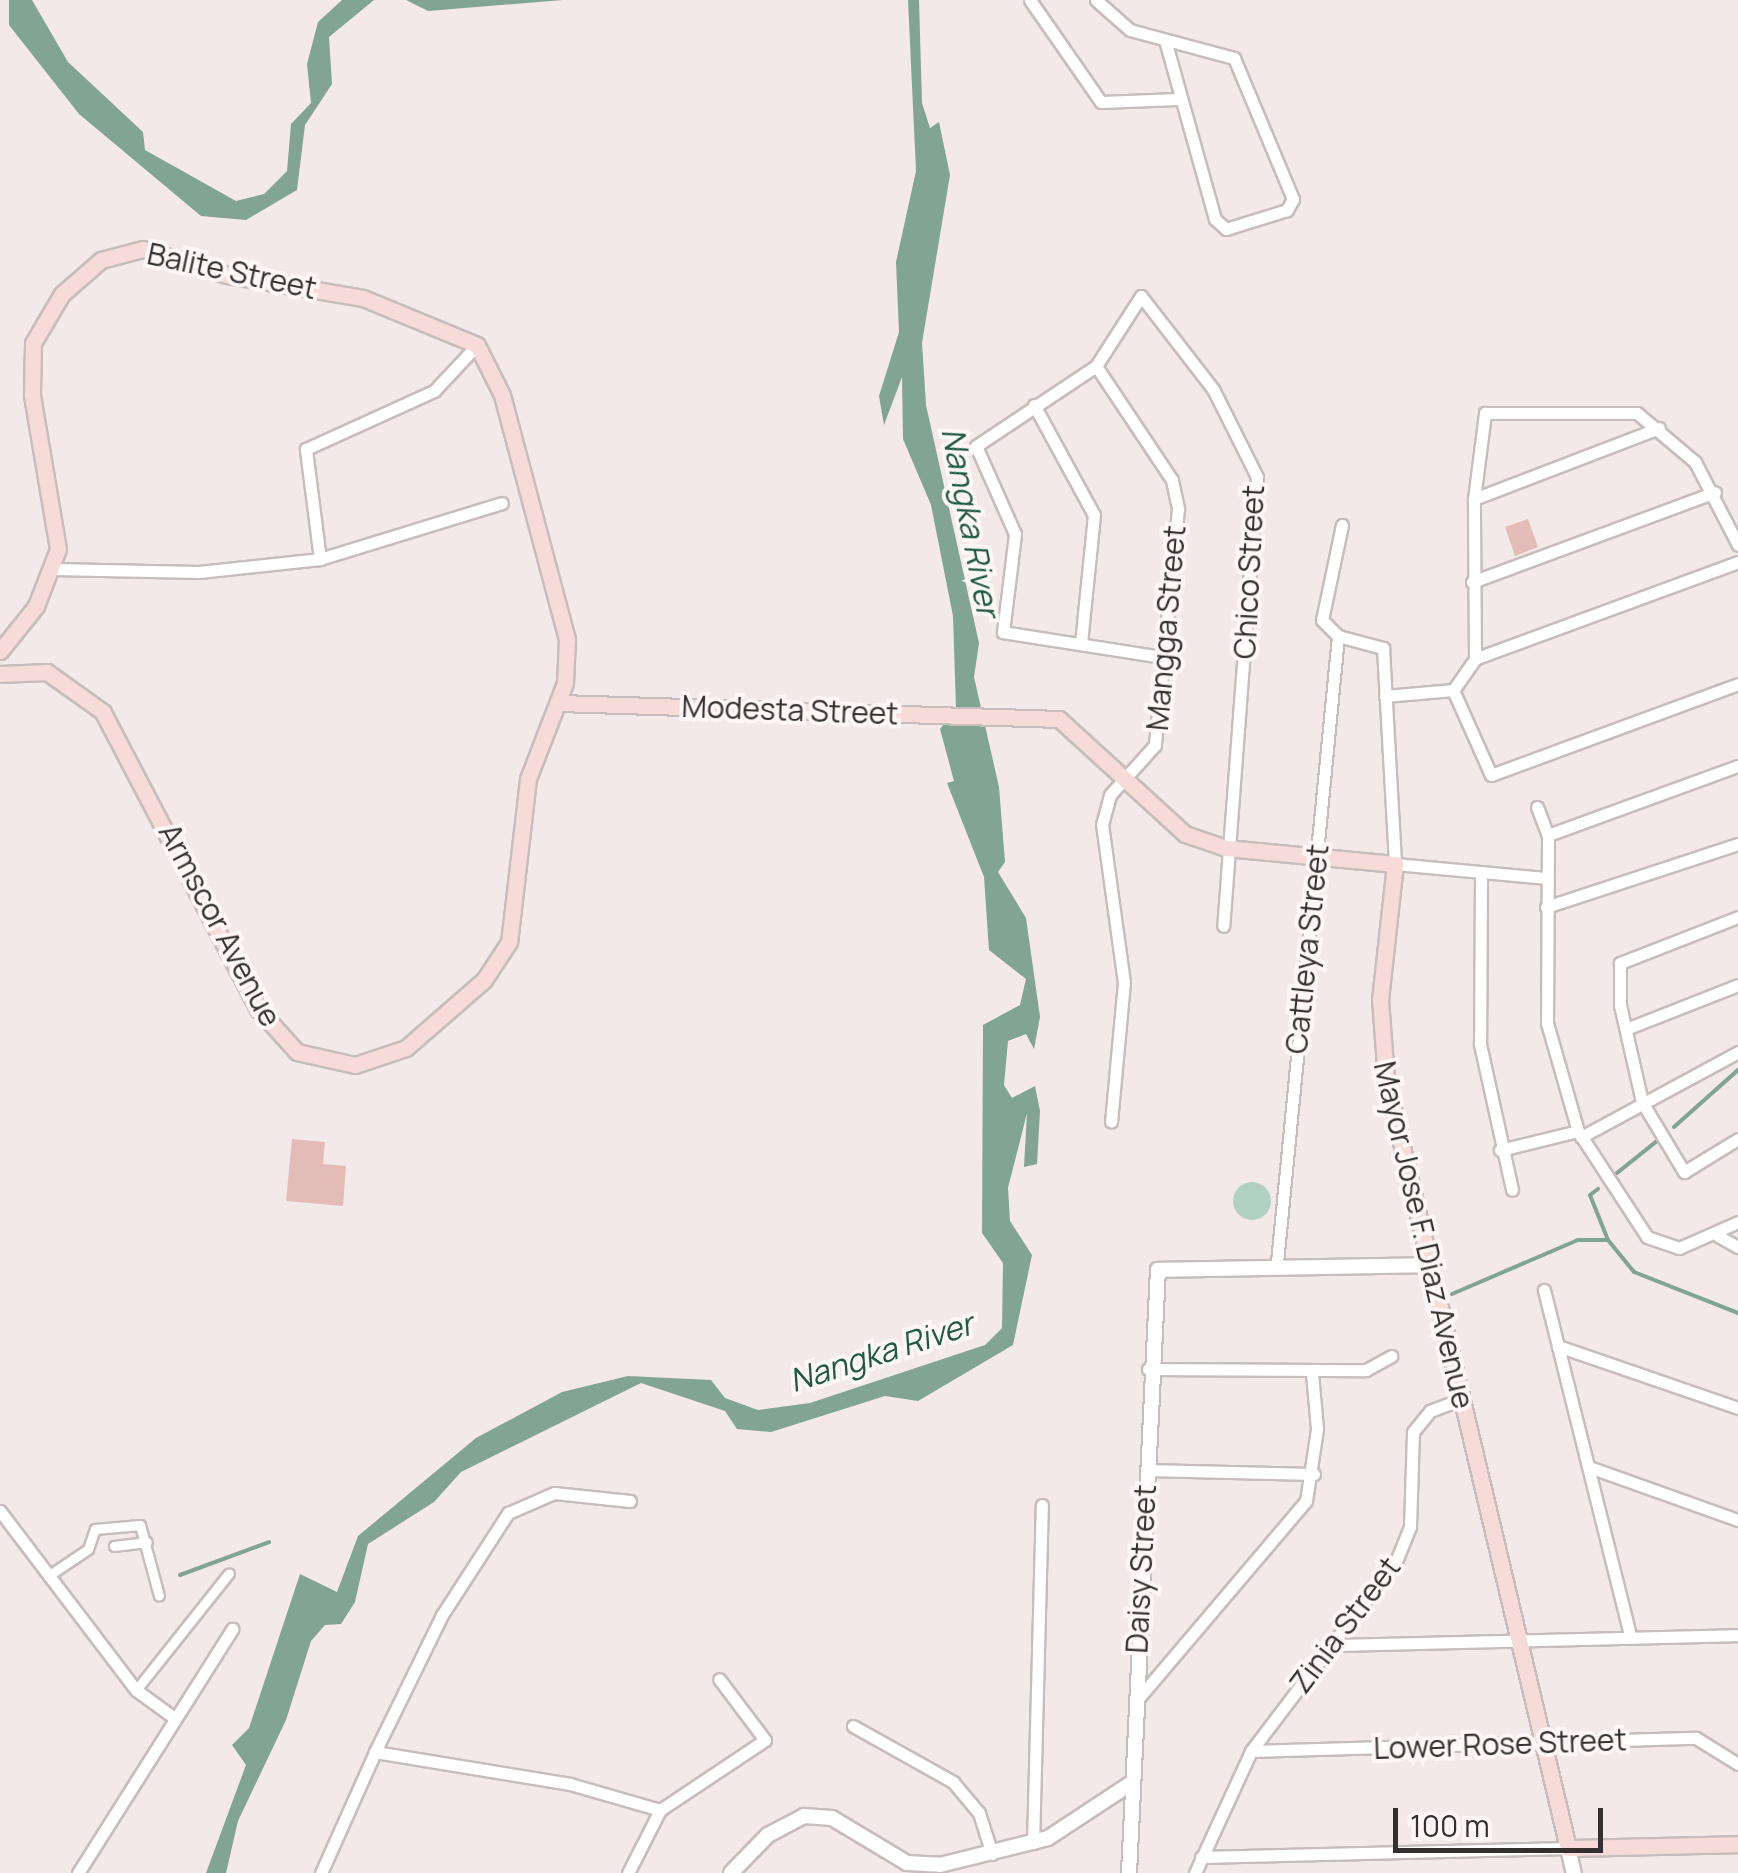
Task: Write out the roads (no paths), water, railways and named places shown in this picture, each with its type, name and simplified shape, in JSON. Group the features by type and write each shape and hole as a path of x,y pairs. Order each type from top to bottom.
{"main road":[{"name":"Balite Street","path":"54,569 56,520 31,355 62,294 100,260 143,249 228,275 362,298 477,346"},
{"path":"477,346 493,366 558,585 567,659 559,703"},
{"path":"0,651 54,569"},
{"name":"Armscor Avenue","path":"0,674 48,672 103,712 258,1009 297,1052 332,1065 406,1048 498,962 516,921 528,778 559,703"},
{"name":"Modesta Street","path":"559,703 1021,716 1072,723 1126,783"},
{"path":"1126,783 1165,821 1226,848 1395,864"},
{"name":"Mayor Jose F. Diaz Avenue","path":"1395,864 1380,1029 1461,1399 1568,1848"},
{"path":"1568,1848 1738,1844"}],"street":[{"path":"1030,0 1101,102 1178,99"},
{"path":"1096,0 1113,20 1166,44 1218,50 1246,72 1292,204 1271,218 1220,225 1178,99 1166,44"},
{"name":"Chico Street","path":"1096,366 1136,301 1148,297 1213,390 1257,476 1226,848"},
{"path":"320,559 306,448 434,391 477,346"},
{"path":"1096,366 976,446 1014,534 1002,626 1009,636 1081,642 1162,657"},
{"name":"Mangga Street","path":"1096,366 1176,492 1155,745 1126,783 1110,795 1102,824 1124,982 1111,1121"},
{"path":"1034,405 1094,515 1081,642"},
{"path":"1475,659 1474,499 1485,413 1628,410 1659,428 1715,492 1738,545"},
{"path":"1474,499 1659,428"},
{"path":"1472,582 1715,492"},
{"path":"54,569 198,572 320,559 502,503"},
{"name":"Cattleya Street","path":"1277,1262 1338,636 1322,620 1342,526"},
{"path":"1386,696 1453,690 1475,659 1738,562"},
{"path":"1338,636 1381,642 1395,864 1547,878"},
{"path":"1453,690 1491,775 1738,684"},
{"path":"1548,835 1738,766"},
{"path":"1537,807 1548,835 1547,1024 1579,1134 1646,1237 1680,1248 1718,1236 1738,1222"},
{"path":"1546,907 1738,844"},
{"path":"1223,926 1226,848"},
{"path":"1481,872 1480,1044 1500,1150 1512,1190"},
{"path":"1738,917 1620,963 1626,1029 1642,1102 1684,1172 1738,1139"},
{"path":"1626,1029 1738,986"},
{"path":"1500,1150 1579,1134 1738,1052"},
{"path":"1718,1236 1738,1247"},
{"path":"1277,1262 1431,1265"},
{"name":"Daisy Street","path":"1129,1873 1148,1369 1162,1266 1277,1262"},
{"path":"1544,1290 1630,1636"},
{"path":"1558,1346 1738,1408"},
{"path":"1148,1369 1312,1373 1366,1370 1392,1356"},
{"path":"1134,1703 1306,1501 1314,1474 1312,1373"},
{"name":"Zinia Street","path":"1195,1873 1251,1751 1405,1543 1413,1432 1430,1411 1461,1399"},
{"path":"1589,1467 1738,1520"},
{"path":"1146,1470 1314,1474"},
{"path":"321,1873 442,1615 508,1513 554,1493 630,1501"},
{"path":"1033,1843 1042,1505"},
{"path":"0,1511 136,1690 173,1717"},
{"path":"48,1576 88,1549 96,1529 140,1525 159,1596"},
{"path":"114,1546 147,1542"},
{"path":"136,1690 230,1573"},
{"path":"78,1873 232,1629"},
{"path":"1333,1645 1518,1636 1738,1635"},
{"path":"628,1873 660,1810 767,1736 719,1680"},
{"path":"852,1726 953,1782 979,1813 992,1854"},
{"name":"Lower Rose Street","path":"1251,1751 1696,1738 1738,1764"},
{"path":"375,1752 570,1784 660,1810"},
{"path":"731,1873 768,1834 817,1815 906,1863 992,1854 1033,1843 1130,1784"},
{"path":"1201,1857 1568,1848 1574,1873"}],"waterway":[{"path":"1674,1127 1738,1070"},
{"path":"1617,1173 1657,1141"},
{"path":"1452,1294 1578,1240 1608,1240 1590,1195 1598,1189"},
{"path":"1608,1240 1634,1272 1738,1313"},
{"path":"180,1575 269,1542"}],"water label":[{"name":"Nangka River","path":"971,522"},
{"name":"Nangka River","path":"881,1352"}]}
